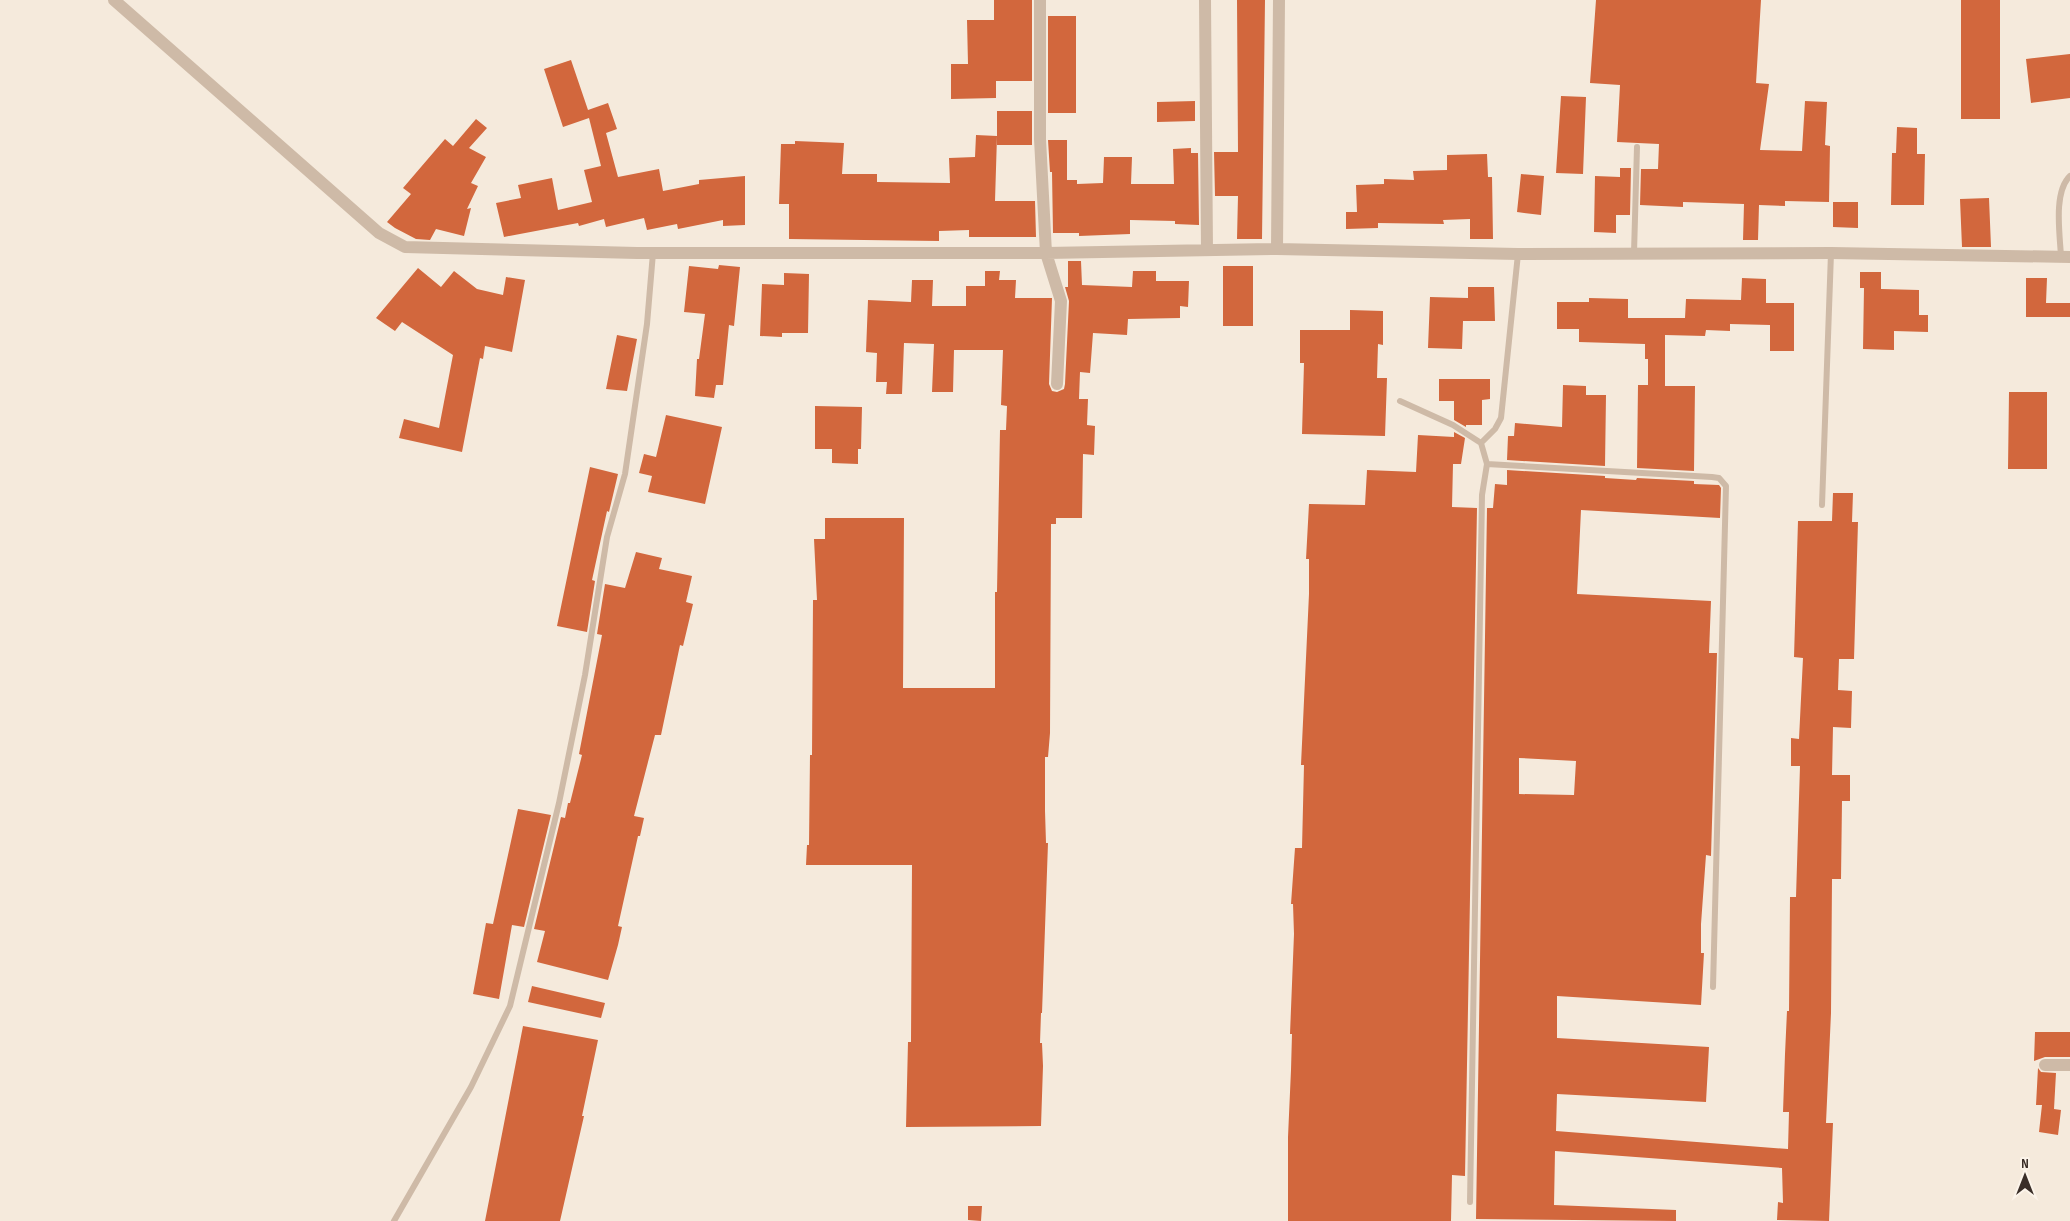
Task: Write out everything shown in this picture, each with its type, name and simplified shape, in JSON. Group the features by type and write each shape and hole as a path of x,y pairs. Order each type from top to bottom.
{"street":[{"path":"114,0 379,233 393,242 420,249 653,252 1046,252 1277,249 1518,254 1832,253 2065,257"},
{"path":"1040,0 1040,139 1046,252 1060,301 1057,384"},
{"path":"1205,0 1207,250"},
{"path":"1277,249 1279,0"},
{"path":"2045,1065 2070,1066"}],"lane":[{"path":"1634,253 1637,147"},
{"path":"2065,257 2059,198 2070,176"},
{"path":"394,1221 471,1087 510,1006 559,803 585,675 607,538 624,474 647,324 653,252"},
{"path":"1822,506 1832,253"},
{"path":"1481,443 1495,430 1501,418 1518,254"},
{"path":"1400,401 1453,425 1481,443 1487,464 1482,495 1470,1202"},
{"path":"1487,464 1712,477 1719,478 1726,486 1712,986"}],"building":[{"path":"994,0 1032,0 1032,81 996,81 996,98 951,99 951,64 968,64 967,20 994,20"},
{"path":"1237,0 1265,0 1262,239 1237,239 1238,196 1215,196 1214,152 1238,152"},
{"path":"1596,0 1761,0 1756,83 1769,84 1760,150 1802,151 1805,101 1827,102 1825,145 1830,146 1829,202 1785,201 1785,206 1759,205 1758,240 1743,240 1744,204 1683,202 1683,207 1640,205 1641,169 1658,169 1659,144 1617,142 1620,85 1590,83"},
{"path":"1961,0 2000,0 2000,119 1961,119"},
{"path":"1048,16 1076,16 1076,113 1048,113"},
{"path":"2070,54 2070,98 2031,103 2026,59"},
{"path":"571,60 588,110 608,103 617,129 606,133 618,177 659,169 663,191 699,184 699,180 745,176 745,225 723,226 723,220 678,229 677,224 647,230 644,218 606,227 604,219 579,226 578,223 504,237 496,203 521,198 518,185 552,178 558,210 592,202 584,170 601,166 589,118 563,127 544,69"},
{"path":"1561,96 1586,97 1583,174 1556,173"},
{"path":"1195,101 1195,121 1157,122 1157,102"},
{"path":"997,111 1032,111 1032,145 997,145"},
{"path":"476,119 487,128 469,148 486,157 471,183 478,186 467,209 471,208 464,236 436,229 430,240 416,239 387,222 411,194 403,188 445,139 453,146"},
{"path":"1897,127 1917,128 1917,154 1925,154 1924,205 1891,205 1892,153 1896,153"},
{"path":"976,135 997,136 995,201 1035,201 1036,237 969,237 969,230 939,231 939,241 789,239 789,204 779,204 781,144 795,144 795,141 844,143 842,174 877,174 877,182 950,183 949,158 975,157"},
{"path":"1048,140 1067,140 1067,180 1077,180 1077,184 1103,183 1104,157 1132,157 1131,184 1174,184 1173,149 1191,148 1191,153 1198,153 1199,225 1175,224 1175,221 1130,220 1130,234 1079,236 1079,233 1053,233 1052,172 1050,172"},
{"path":"1487,154 1488,177 1492,177 1493,239 1470,239 1470,219 1443,220 1444,224 1378,223 1378,228 1346,229 1346,212 1357,212 1356,185 1384,184 1384,179 1414,180 1413,171 1447,170 1447,155"},
{"path":"1620,168 1631,168 1630,215 1616,215 1616,233 1594,232 1595,176 1620,177"},
{"path":"1521,174 1544,176 1541,215 1517,212"},
{"path":"1989,198 1991,247 1962,247 1960,199"},
{"path":"1833,202 1858,202 1858,228 1833,227"},
{"path":"1068,261 1081,261 1082,285 1132,287 1133,271 1156,271 1156,281 1189,281 1188,307 1180,306 1180,318 1128,319 1127,335 1093,333 1090,373 1080,372 1079,399 1088,399 1087,425 1095,426 1094,455 1083,454 1082,518 1056,518 1056,524 1051,524 1050,733 1048,757 1045,757 1046,843 1048,843 1040,1043 1042,1043 1043,1066 1041,1126 906,1127 908,1042 911,1042 912,865 806,865 807,845 809,845 810,755 812,755 813,600 817,600 814,539 825,539 825,518 904,518 903,688 995,688 995,592 997,592 1000,430 1006,430 1007,406 1001,405 1003,350 954,350 953,392 932,392 934,344 904,343 902,394 886,394 887,382 876,382 877,353 866,352 868,300 911,302 912,280 933,280 932,306 966,306 966,286 985,286 985,271 1000,271 999,280 1016,280 1015,298 1052,298 1049,384 1052,391 1057,392 1064,389 1065,384 1069,301 1065,287 1068,287"},
{"path":"719,265 740,267 734,326 729,325 723,385 716,385 714,398 695,396 697,359 699,359 705,314 684,312 689,266 718,269"},
{"path":"1223,266 1253,266 1253,326 1223,326"},
{"path":"418,268 441,287 454,271 477,289 503,295 506,277 525,280 512,352 485,346 483,359 480,358 462,452 399,438 404,419 439,428 453,355 402,322 395,331 376,318"},
{"path":"1860,272 1881,272 1881,289 1919,290 1919,315 1928,315 1928,332 1894,331 1894,350 1863,349 1864,288 1860,288"},
{"path":"784,273 809,274 808,333 782,333 782,337 760,336 762,284 784,285"},
{"path":"1742,278 1766,279 1766,303 1794,303 1794,351 1770,351 1770,325 1730,324 1730,331 1706,330 1705,336 1665,335 1665,386 1695,386 1694,471 1637,468 1638,385 1648,385 1648,359 1645,359 1645,344 1579,342 1579,329 1557,329 1557,302 1589,302 1589,298 1628,299 1628,318 1685,318 1686,299 1741,300"},
{"path":"2026,278 2047,278 2046,303 2070,303 2070,317 2026,317"},
{"path":"1468,287 1494,287 1495,321 1463,321 1462,349 1428,348 1430,297 1468,298"},
{"path":"1350,310 1383,311 1383,345 1378,344 1377,378 1387,378 1385,436 1302,434 1304,363 1300,363 1300,330 1350,330"},
{"path":"617,335 637,339 627,391 606,389"},
{"path":"1439,379 1490,379 1490,399 1482,400 1482,425 1466,425 1466,427 1454,420 1454,401 1439,401"},
{"path":"1563,385 1586,386 1586,395 1606,395 1605,466 1507,460 1508,436 1514,436 1515,423 1562,427"},
{"path":"2009,392 2047,392 2047,469 2008,469"},
{"path":"815,406 862,407 861,449 858,449 858,464 832,463 832,449 815,449"},
{"path":"666,415 722,427 705,504 648,492 652,476 639,473 644,454 656,457"},
{"path":"1454,432 1465,438 1461,464 1453,464 1452,507 1477,508 1465,1176 1452,1175 1451,1221 1288,1221 1288,1137 1292,1034 1290,1034 1294,934 1293,904 1291,904 1295,848 1302,848 1304,765 1301,765 1309,594 1309,559 1306,559 1309,504 1365,505 1367,470 1416,472 1418,435 1454,437"},
{"path":"590,467 618,474 609,512 607,511 592,580 595,581 587,632 557,626"},
{"path":"1507,470 1605,476 1605,478 1636,480 1637,478 1694,481 1694,484 1719,485 1721,488 1720,518 1581,510 1577,594 1711,601 1709,653 1717,653 1711,856 1706,855 1701,924 1701,953 1704,953 1701,1005 1557,996 1557,1038 1709,1047 1706,1102 1557,1094 1556,1131 1788,1149 1789,1112 1783,1112 1787,1011 1789,1011 1790,897 1796,897 1800,766 1791,766 1791,738 1799,739 1803,658 1794,657 1798,521 1832,521 1833,493 1853,493 1852,522 1858,522 1854,659 1839,659 1838,690 1852,691 1851,728 1833,727 1832,775 1850,775 1850,801 1842,801 1841,879 1832,879 1831,1013 1826,1123 1833,1123 1829,1221 1777,1220 1778,1202 1783,1203 1782,1168 1555,1151 1554,1205 1676,1210 1676,1221 1476,1219 1487,508 1493,508 1495,484 1507,485","holes":["1519,758 1576,761 1574,795 1519,794"]},
{"path":"636,552 662,558 659,569 692,576 686,602 693,604 683,646 680,645 661,735 655,735 634,816 644,818 640,836 638,836 618,926 622,927 618,945 608,980 537,962 545,931 534,929 561,817 565,818 582,755 579,754 602,635 597,634 605,584 625,588"},
{"path":"518,809 551,815 524,927 512,925 499,999 473,994 486,923 493,924"},
{"path":"532,986 605,1003 601,1018 528,1002"},
{"path":"523,1026 598,1040 582,1116 584,1116 560,1221 485,1221"},
{"path":"2035,1032 2070,1032 2070,1057 2045,1057 2034,1061"},
{"path":"2038,1068 2041,1072 2056,1073 2054,1109 2061,1110 2058,1135 2039,1132 2042,1105 2036,1105"},
{"path":"968,1206 982,1206 981,1221 968,1220"}]}
